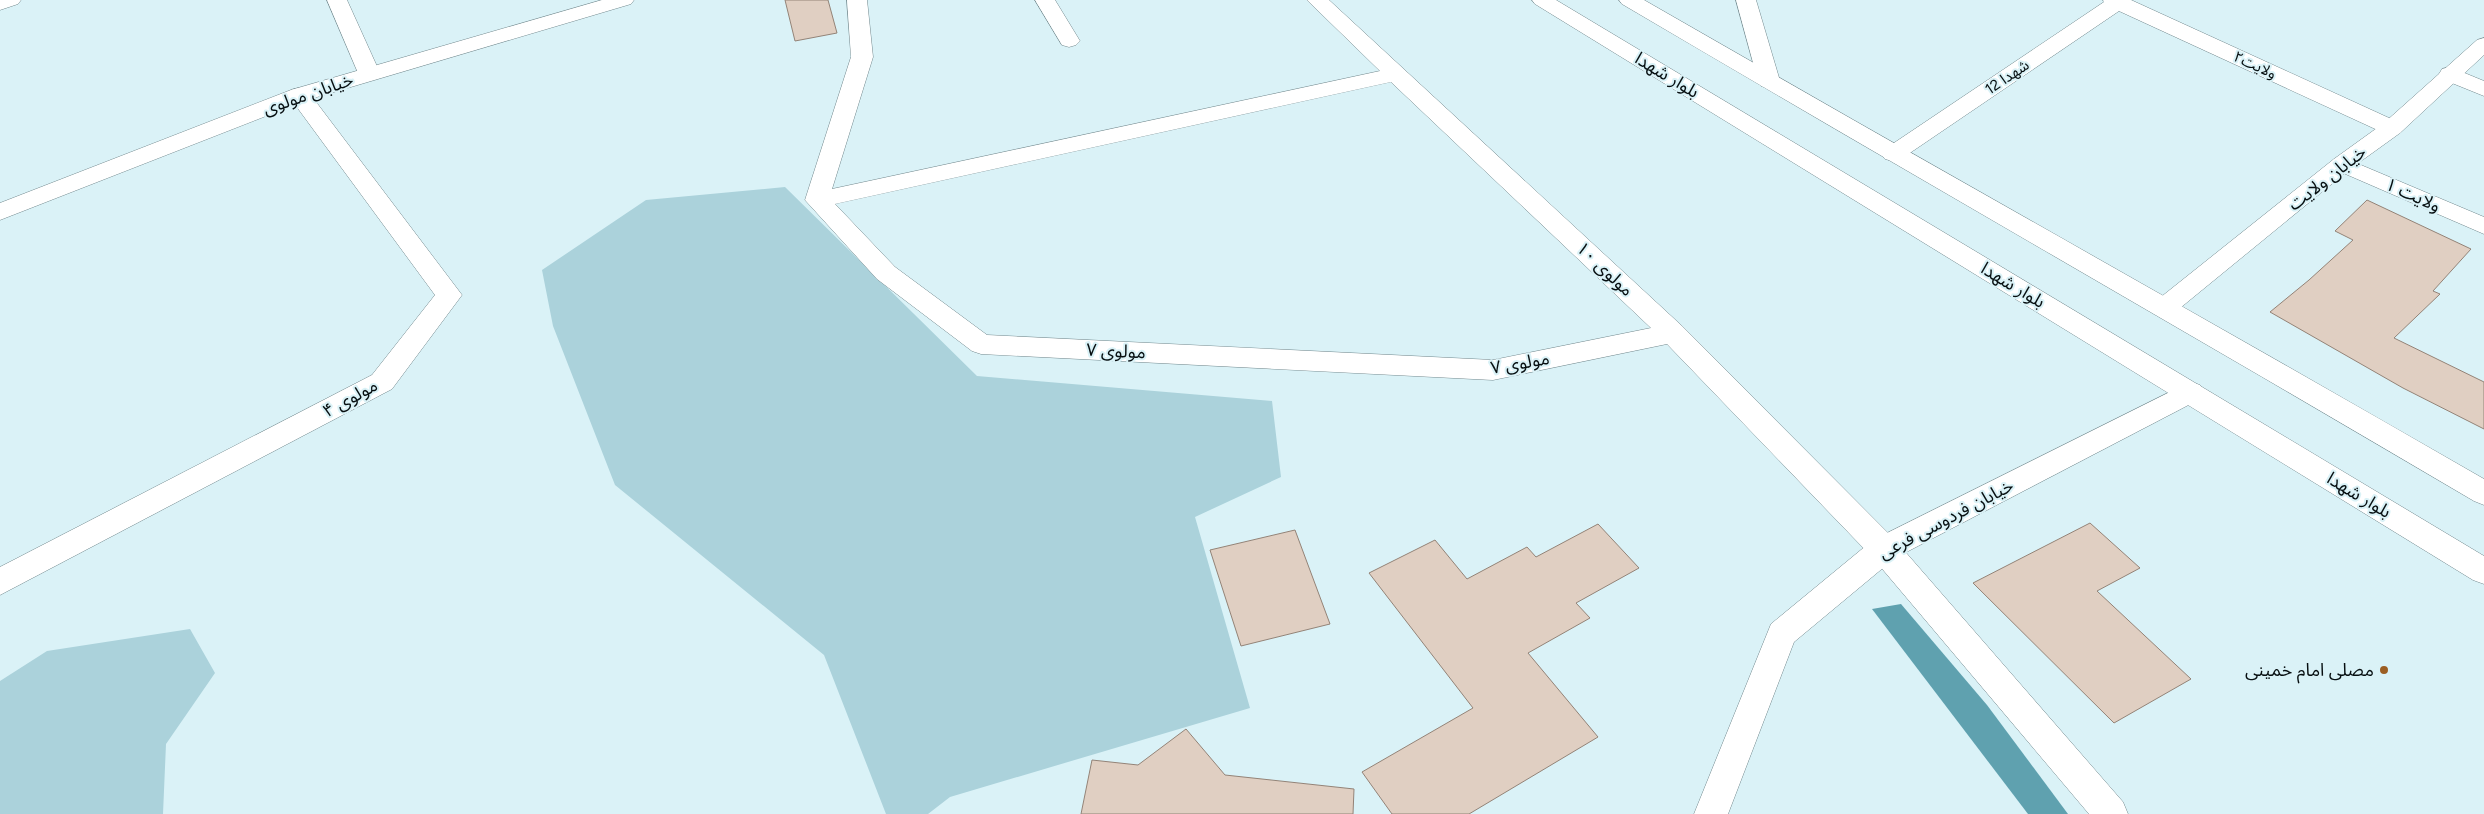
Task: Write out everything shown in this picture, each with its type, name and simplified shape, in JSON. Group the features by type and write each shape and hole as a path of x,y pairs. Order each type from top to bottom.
{"street":[{"path":"0,4 11,0"},
{"path":"337,0 369,73"},
{"name":"خیابان مولوی","path":"0,212 299,95 624,0"},
{"path":"857,0 862,57 817,200 1397,74"},
{"path":"1045,0 1069,41"},
{"name":"مولوی ۱۰","path":"1316,0 1673,333 1884,549 2111,814"},
{"name":"بلوار شهدا","path":"1542,0 2484,571"},
{"path":"1629,0 1893,154 2165,307 2484,493"},
{"path":"1746,0 1770,81"},
{"name":"ولایت۲","path":"2118,1 2392,128"},
{"name":"شهدا 12","path":"1893,154 2118,1"},
{"name":"خیابان ولایت","path":"2165,307 2342,164 2392,128 2484,44"},
{"path":"2450,74 2484,89"},
{"name":"مولوی ۴","path":"0,582 382,382 449,295 299,95"},
{"name":"ولایت ۱","path":"2342,164 2484,226"},
{"name":"مولوی ۷","path":"817,200 886,273 981,344 1493,370 1673,333"},
{"name":"خیابان فردوسی فرعی","path":"1711,814 1782,634 1884,549 2190,392"}],"shaded area":[{"path":"785,187 977,376 1272,401 1281,477 1195,517 1250,708 950,797 928,814 886,814 824,655 615,485 553,326 542,270 646,200"},
{"path":"1901,604 1987,705 2068,814 2028,814 1872,609"},
{"path":"190,629 215,673 166,744 163,814 0,814 0,681 47,651"}],"building":[{"path":"785,0 828,0 837,33 795,41"},
{"path":"2367,200 2471,249 2433,291 2440,294 2394,338 2484,382 2484,429 2403,388 2270,312 2353,240 2335,231"},
{"path":"2090,523 2140,568 2097,591 2191,679 2114,723 1973,583"},
{"path":"1598,524 1639,568 1576,603 1590,618 1528,653 1598,737 1469,814 1392,814 1362,772 1473,708 1369,573 1435,540 1467,579 1527,547 1536,557"},
{"path":"1295,530 1330,624 1241,646 1210,550"},
{"path":"1186,729 1225,775 1354,789 1353,814 1081,814 1092,760 1138,765"}],"place":[{"name":"مصلی امام خمینی","path":"2384,670"}]}
